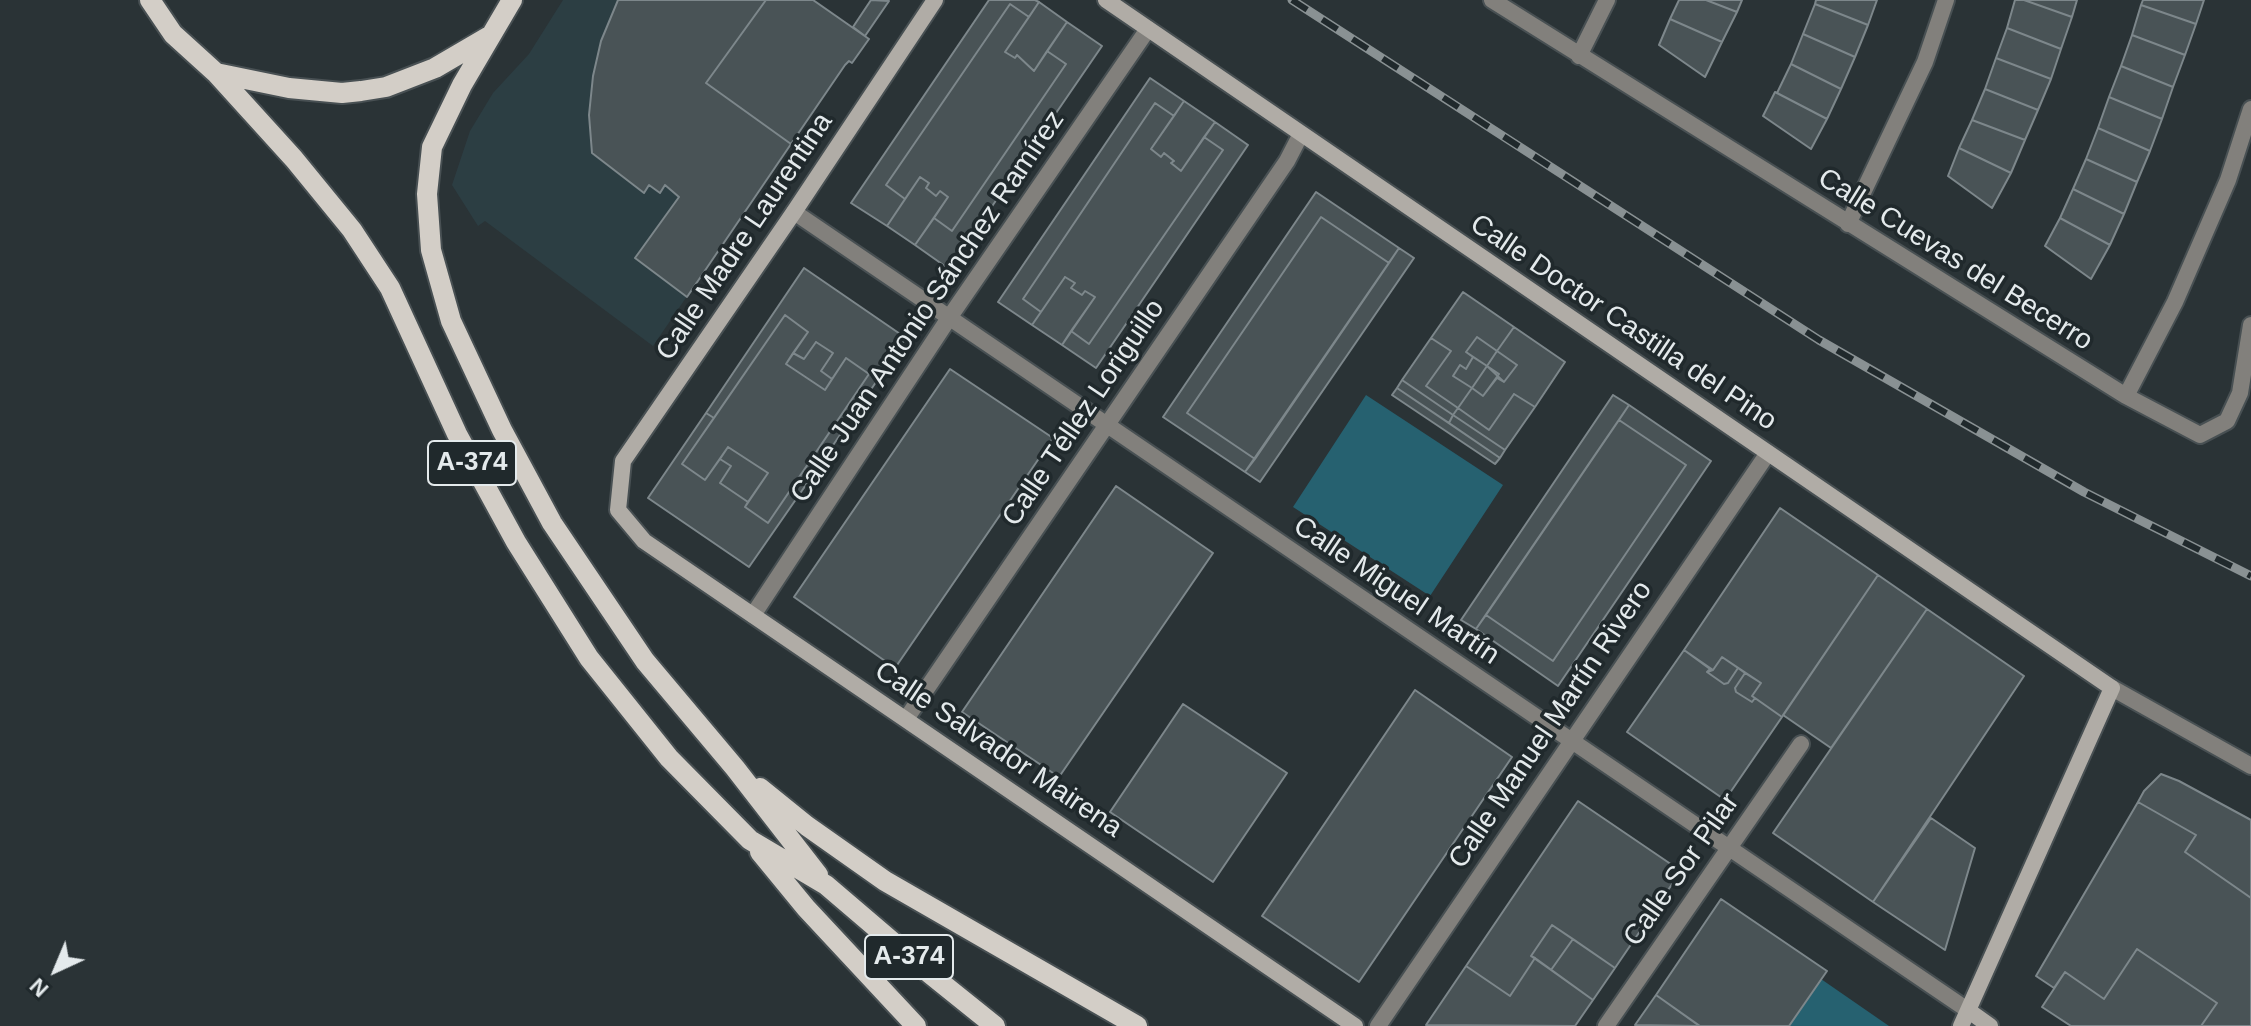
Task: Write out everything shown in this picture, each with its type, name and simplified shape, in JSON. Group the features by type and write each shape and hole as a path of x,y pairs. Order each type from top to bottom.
{"main road":[{"path":"150,0 173,34 216,73 289,88 342,93 386,87 435,68 488,37 512,0"},
{"name":"A-374","path":"488,37 432,147 427,194 431,250 451,321 502,430 552,523 645,661 735,768 826,885"},
{"name":"A-374","path":"216,73 294,159 352,230 390,288 457,434 516,542 589,658 669,758 750,840 826,885 995,1026"},
{"path":"735,768 807,826 885,881 1137,1026"},
{"path":"750,840 806,908 916,1026"}],"street":[{"name":"Calle Madre Laurentina","path":"618,510 623,461 935,0"},
{"name":"Calle Doctor Castilla del Pino","path":"1106,0 2112,688"},
{"name":"Calle Cuevas del Becerro","path":"1492,0 2126,396 2200,435 2227,421 2240,393 2251,325"},
{"path":"1579,56 1607,0"},
{"path":"1848,224 1925,62 1946,0"},
{"name":"Calle Juan Antonio Sánchez Ramírez","path":"753,615 949,318 1148,29"},
{"path":"2126,396 2175,302 2222,194 2251,109"},
{"name":"Calle Téllez Loriguillo","path":"906,719 1287,161 1301,134"},
{"name":"Calle Miguel Martín","path":"794,212 1730,846 1965,1019"},
{"name":"Calle Manuel Martín Rivero","path":"1378,1026 1768,453"},
{"name":"Calle Salvador Mairena","path":"618,510 644,541 1355,1026"},
{"path":"1990,1026 1965,1019 2112,688 2251,766"},
{"name":"Calle Sor Pilar","path":"1606,1026 1801,744"}],"shaded area":[{"path":"563,0 766,0 791,144 653,346 485,221 478,226 452,185 470,131 493,93 529,54"},
{"path":"1366,395 1503,485 1430,596 1293,507"},
{"path":"1821,979 1889,1026 1789,1026"}],"building":[{"path":"618,0 766,0 706,83 791,144 687,297 635,258 679,197 665,185 660,193 649,185 644,193 592,153 589,115 593,76 601,41"},
{"path":"766,0 813,0 869,39 852,63 849,61 845,65 791,144 706,83"},
{"path":"871,0 889,1 865,36 853,27"},
{"path":"989,0 1039,2 1029,17 1010,4 886,185 905,199 887,226 851,203"},
{"path":"1679,0 1706,0 1737,12 1722,42 1670,19"},
{"path":"1706,0 1742,0 1737,12"},
{"path":"1816,0 1877,0 1868,25 1815,4"},
{"path":"2015,0 2024,0 2072,17 2061,49 2007,28"},
{"path":"2024,0 2077,0 2072,17"},
{"path":"2143,0 2204,0 2196,24 2141,5"},
{"path":"1039,2 1067,22 1034,71 1017,55 1015,58 1005,52"},
{"path":"1010,4 1029,17 1005,52 1015,58 1017,55 1034,71 1047,51 1066,64 952,231 934,218 948,197 940,191 936,196 926,188 929,183 920,177 905,199 886,185"},
{"path":"1815,4 1868,25 1855,57 1803,34"},
{"path":"2141,5 2196,24 2185,55 2132,35"},
{"path":"1670,19 1722,42 1705,77 1659,45"},
{"path":"1067,22 1102,46 949,269 915,245 934,218 952,231 1066,64 1047,51"},
{"path":"2007,28 2061,49 2051,79 1996,58"},
{"path":"1803,34 1855,57 1841,89 1791,64"},
{"path":"2132,35 2185,55 2173,87 2121,66"},
{"path":"1996,58 2051,79 2038,110 1985,89"},
{"path":"1791,64 1841,89 1827,119 1777,93"},
{"path":"2121,66 2173,87 2162,119 2109,97"},
{"path":"1150,78 1184,101 1174,116 1155,103 1023,299 1041,312 1032,325 998,302"},
{"path":"1985,89 2038,110 2025,140 1972,120"},
{"path":"1775,92 1827,119 1811,149 1763,116"},
{"path":"2109,97 2162,119 2150,151 2098,128"},
{"path":"1184,101 1215,122 1181,171 1164,153 1161,157 1151,149"},
{"path":"1155,103 1174,116 1151,149 1161,157 1164,153 1181,171 1204,137 1223,150 1089,344 1071,331 1095,297 1085,291 1082,295 1071,288 1075,283 1065,277 1041,312 1023,299"},
{"path":"1972,120 2025,140 2011,173 1959,148"},
{"path":"1215,122 1248,145 1096,368 1062,345 1071,331 1089,344 1223,150 1204,137"},
{"path":"2098,128 2150,151 2137,182 2086,159"},
{"path":"1959,148 2011,173 1992,208 1948,176"},
{"path":"2086,159 2137,182 2124,214 2073,189"},
{"path":"920,177 929,183 926,188 936,196 940,191 948,197 915,245 887,226"},
{"path":"2073,189 2124,214 2110,245 2060,218"},
{"path":"1316,192 1399,248 1389,263 1321,217 1187,413 1255,459 1245,472 1163,417"},
{"path":"1321,217 1389,263 1255,459 1187,413"},
{"path":"2060,218 2110,245 2091,279 2045,246"},
{"path":"1399,248 1414,258 1260,482 1245,472"},
{"path":"804,268 906,338 808,482 800,476 869,374 846,358 832,379 821,371 833,353 816,342 804,359 793,353 808,332 785,315 714,418 706,413"},
{"path":"1065,277 1075,283 1071,288 1082,295 1085,291 1095,297 1062,345 1032,325"},
{"path":"1463,292 1514,327 1497,351 1477,337 1466,352 1473,357 1466,369 1460,365 1453,376 1472,388 1458,408 1426,386 1451,351 1431,338"},
{"path":"785,315 808,332 786,364 825,390 846,358 869,374 768,523 745,507 768,473 728,447 705,480 682,464"},
{"path":"1514,327 1565,362 1535,407 1514,394 1489,430 1458,408 1472,388 1483,396 1497,378 1504,382 1517,365 1497,351"},
{"path":"1477,337 1497,351 1487,366 1466,352"},
{"path":"1431,338 1451,351 1426,386 1458,408 1453,415 1402,380"},
{"path":"816,342 833,353 821,371 832,379 825,390 786,364 793,353 804,359"},
{"path":"1497,351 1517,365 1504,382 1487,366"},
{"path":"1473,357 1487,366 1472,388 1453,376 1460,365 1466,369"},
{"path":"1487,366 1499,374 1483,396 1472,388"},
{"path":"950,369 1053,438 895,668 794,597"},
{"path":"1402,380 1453,415 1449,423 1397,388"},
{"path":"1397,388 1500,458 1495,464 1392,395"},
{"path":"1514,394 1535,407 1505,450 1453,415 1458,408 1489,430"},
{"path":"1613,395 1629,405 1476,629 1461,620"},
{"path":"1629,405 1711,461 1558,686 1476,629 1486,615 1553,661 1686,465 1619,420"},
{"path":"706,413 714,418 682,464 705,480 720,459 731,466 720,483 748,502 745,507 768,523 800,476 808,482 749,567 648,498"},
{"path":"1453,415 1505,450 1500,458 1449,423"},
{"path":"1619,420 1686,465 1553,661 1486,615"},
{"path":"728,447 768,473 748,502 720,483 731,466 720,459"},
{"path":"1116,486 1213,553 1059,777 962,712"},
{"path":"1780,508 1878,575 1782,717 1752,696 1761,683 1722,657 1713,670 1684,650"},
{"path":"1878,575 1927,609 1831,748 1783,715"},
{"path":"1927,609 2024,676 1873,902 1773,833"},
{"path":"1684,650 1724,684 1738,668 1745,673 1735,688 1736,692 1752,702 1755,698 1782,717 1725,800 1627,732"},
{"path":"1722,657 1738,668 1724,684 1707,672 1713,670"},
{"path":"1745,673 1761,683 1752,696 1755,698 1752,702 1736,692 1735,688"},
{"path":"1415,690 1512,757 1359,982 1262,916"},
{"path":"1183,704 1287,773 1213,882 1110,812"},
{"path":"2161,774 2251,820 2251,898 2185,852 2196,835 2138,802"},
{"path":"1578,801 1681,871 1615,968 1552,925 1510,996 1466,966"},
{"path":"2138,802 2196,835 2185,852 2251,898 2251,1026 2201,1026 2217,1003 2137,949 2104,999 2065,972 2054,988 2036,976"},
{"path":"1931,818 1975,848 1945,950 1873,902"},
{"path":"1721,899 1827,971 1789,1026 1700,1026 1656,995"},
{"path":"1552,925 1573,939 1551,970 1531,956"},
{"path":"1573,939 1615,968 1593,1000 1551,970"},
{"path":"2137,949 2217,1003 2201,1026 2071,1026 2042,1007 2065,972 2104,999"},
{"path":"1535,958 1593,1000 1575,1026 1426,1025 1466,966 1510,996"},
{"path":"1656,995 1698,1025 1635,1025"}],"railway":[{"path":"1292,0 1819,340 2084,492 2251,576"}]}
